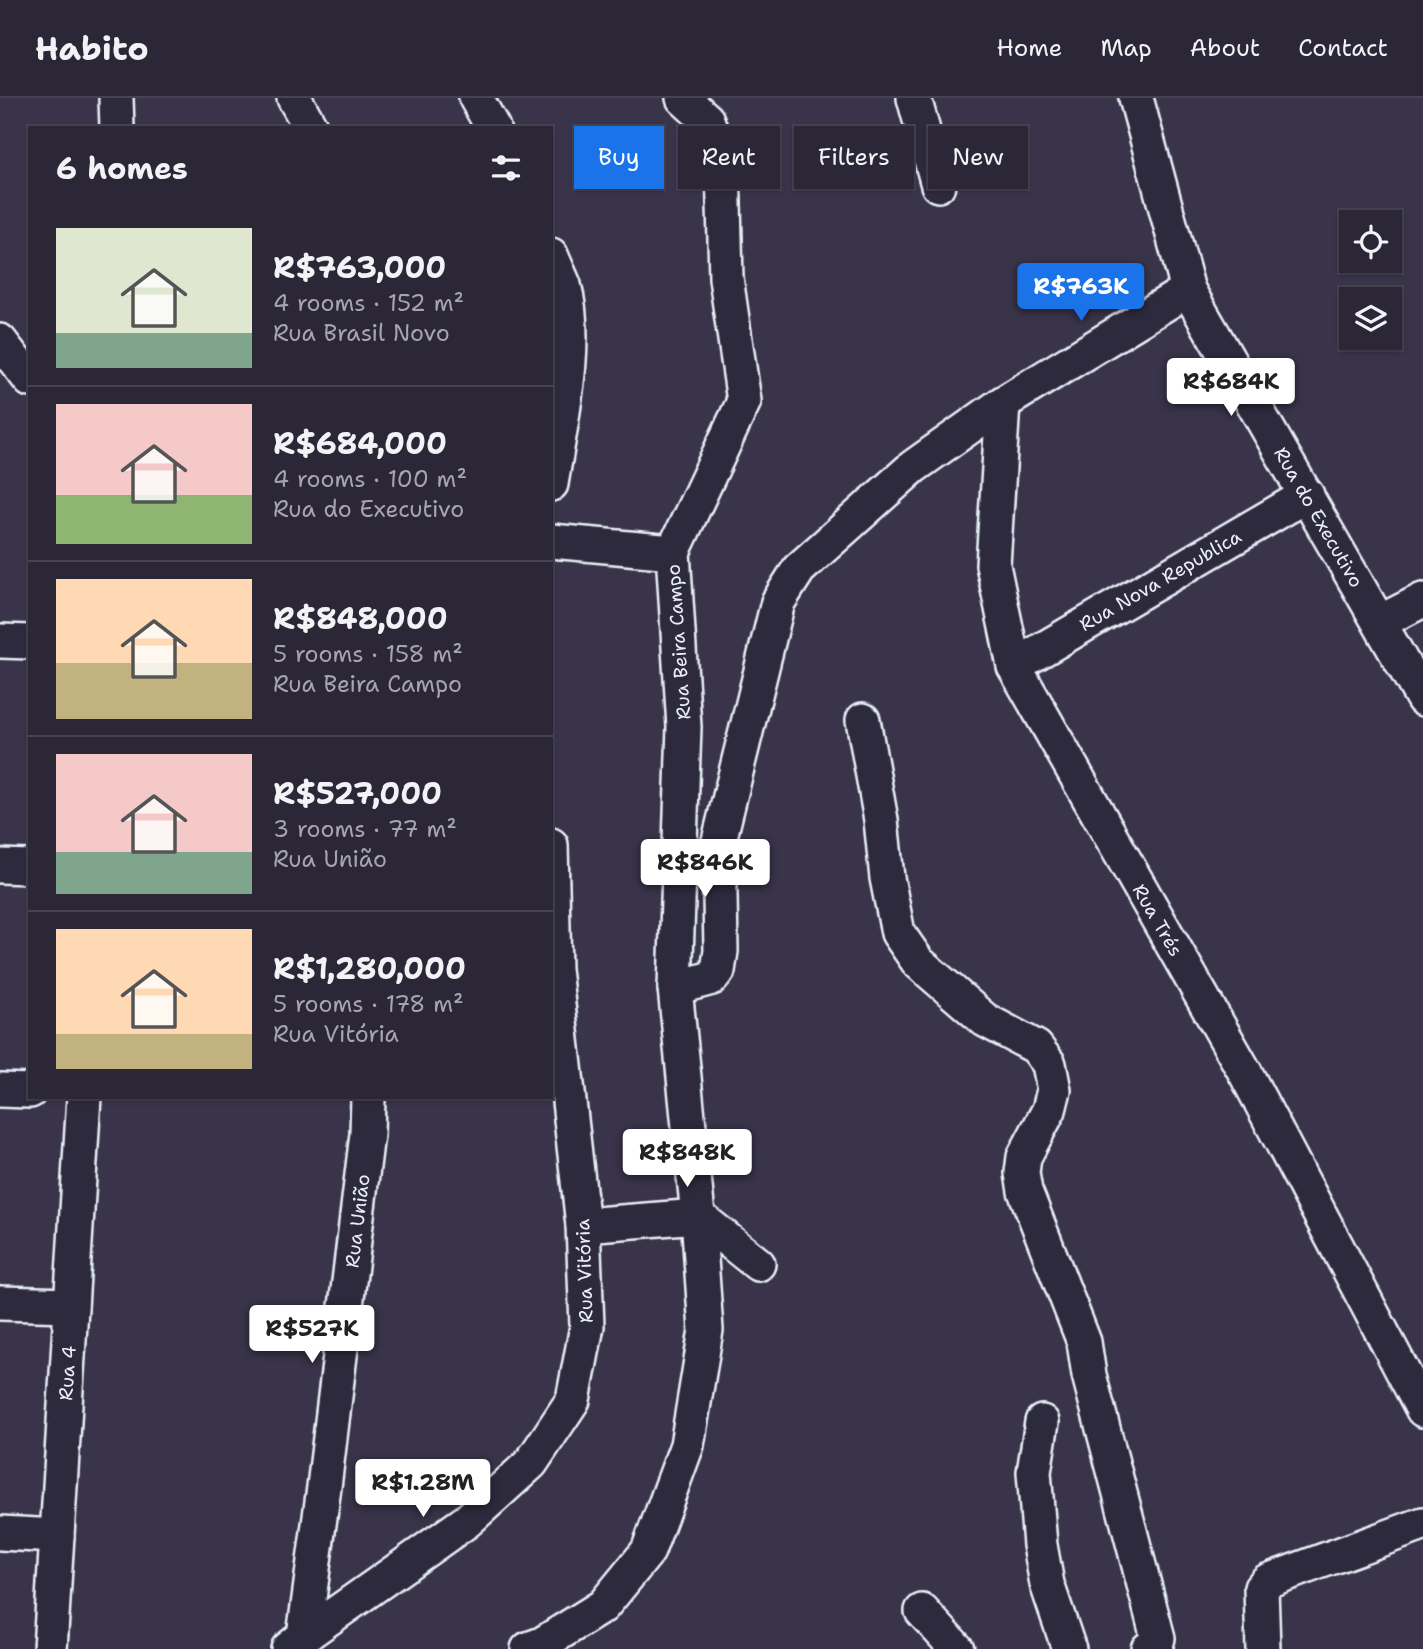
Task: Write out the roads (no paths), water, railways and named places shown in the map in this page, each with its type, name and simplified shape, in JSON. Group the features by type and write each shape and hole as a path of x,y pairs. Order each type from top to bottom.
{"street":[{"path":"116,98 117,126"},
{"path":"294,98 310,126"},
{"path":"476,98 492,126"},
{"name":"Rua Beira Campo","path":"528,1649 542,1644 603,1606 648,1551 687,1444 706,1329 698,1216 675,988 684,727 673,552 744,401 726,278 723,165 707,120 683,98"},
{"path":"914,98 928,149"},
{"name":"Rua do Executivo","path":"1136,98 1188,290 1423,699"},
{"path":"553,260 564,286 571,334 565,397 553,472"},
{"path":"675,988 712,978 718,971 721,951 719,841 778,602 799,569 903,476 1003,403 1188,290"},
{"path":"0,341 28,377"},
{"name":"Rua Trés","path":"1003,403 993,565 1014,666 1246,1074 1423,1410"},
{"name":"Rua Nova Republica","path":"1014,666 1307,495"},
{"path":"553,541 673,552"},
{"path":"1380,622 1423,600"},
{"path":"0,641 28,642"},
{"path":"863,720 898,933 918,962 985,1020 1036,1047 1049,1064 1054,1090 1049,1110 1024,1157 1023,1182 1084,1342 1089,1375 1158,1638 1156,1645 1148,1649"},
{"path":"0,866 28,867"},
{"name":"Rua Vitória","path":"296,1642 467,1521 531,1463 573,1400 587,1326 583,1225 553,968"},
{"path":"0,1090 28,1091"},
{"name":"Rua 4","path":"50,1649 85,1099"},
{"name":"Rua União","path":"296,1642 326,1474 366,1147 368,1099"},
{"path":"583,1225 698,1216 758,1264"},
{"path":"0,1303 71,1305"},
{"path":"1042,1422 1034,1472 1040,1545 1047,1584 1069,1649"},
{"path":"1263,1649 1261,1588 1267,1581 1423,1524"},
{"path":"0,1533 57,1536"},
{"path":"922,1611 957,1649"}]}
